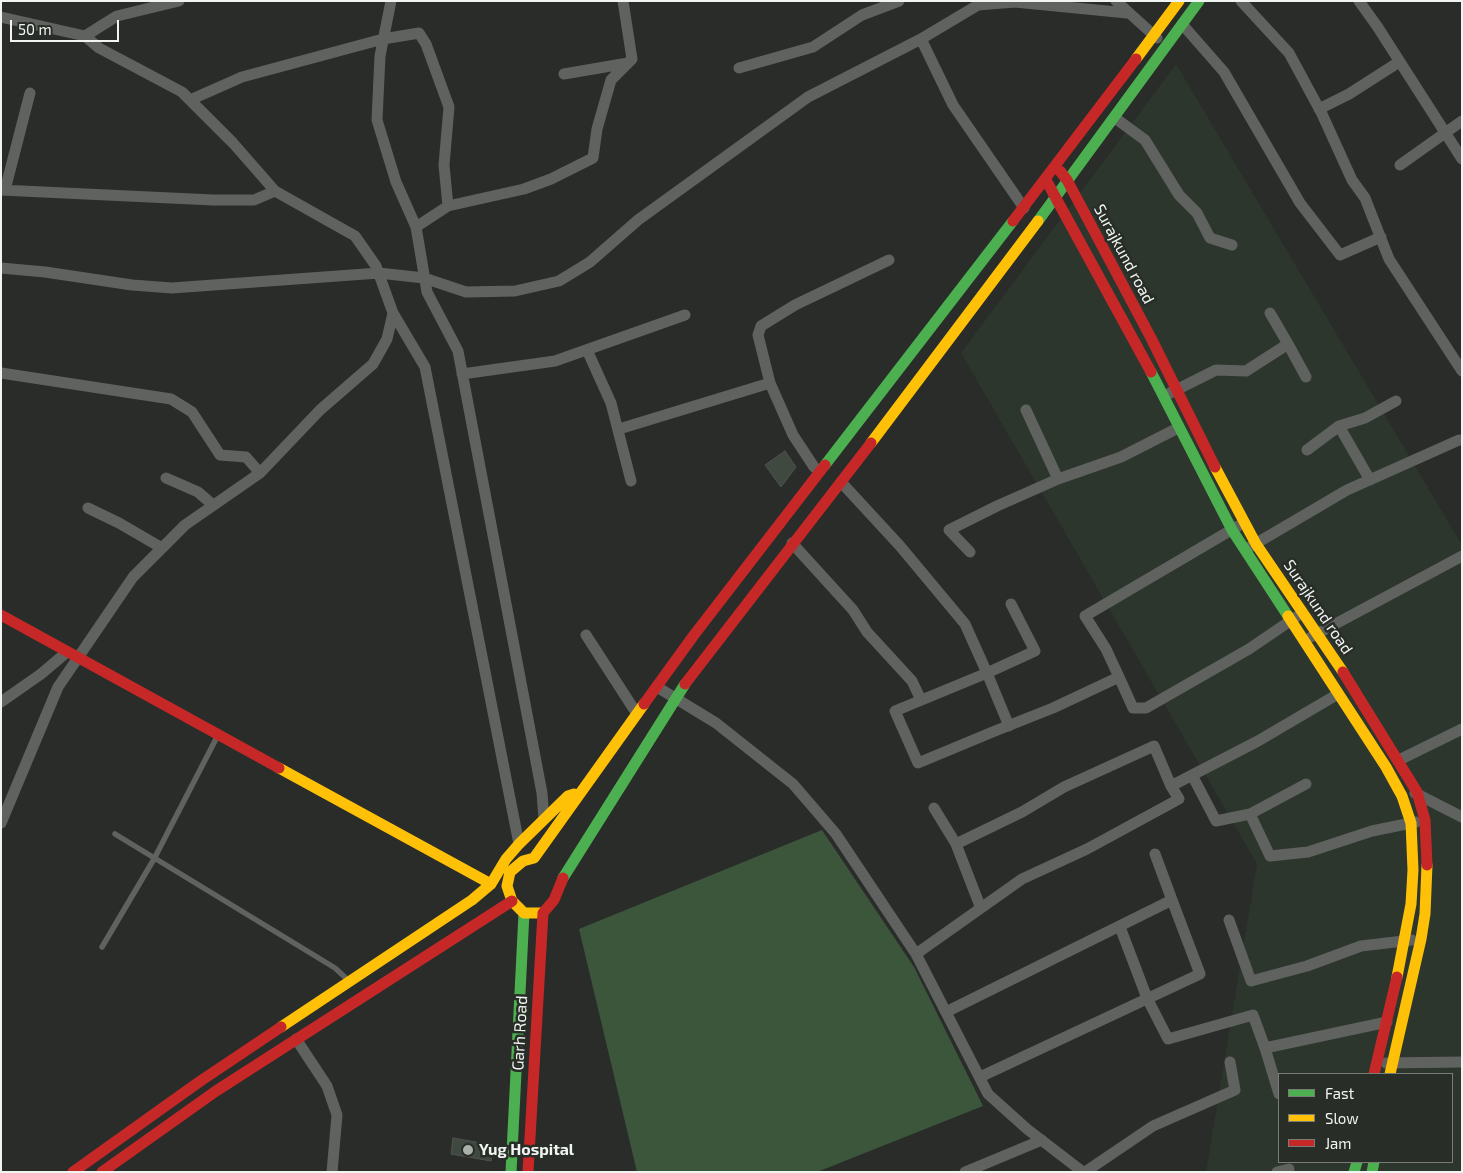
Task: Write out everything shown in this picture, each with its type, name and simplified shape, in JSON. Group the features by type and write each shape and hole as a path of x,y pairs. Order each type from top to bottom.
{"main road":[{"path":"1179,1 1046,180 819,473 657,687 534,858 523,861 510,872 507,886 512,902 524,913 542,913 554,900 558,886 675,697 838,485 1115,118 1199,1"},
{"name":"Surajkund road","path":"1056,166 1067,180 1151,338 1191,422 1256,544 1399,760 1417,792 1425,820 1427,892 1421,939 1391,1069"},
{"path":"1046,180 1138,345 1178,428 1244,551 1386,767 1402,796 1411,823 1413,870 1411,904 1405,941 1374,1073"},
{"path":"1138,345 1151,338"},
{"path":"1178,428 1191,422"},
{"path":"819,473 838,485"},
{"path":"1,615 78,659 491,884"},
{"path":"1386,767 1399,760"},
{"path":"73,1172 198,1082 472,900 491,884 518,844 568,796 584,790"},
{"path":"102,1172 209,1095 512,902"},
{"name":"Garh Road","path":"511,1172 524,913"},
{"name":"Garh Road","path":"528,1172 542,913"},
{"path":"198,1082 209,1095"},
{"path":"514,1133 531,1134"}],"street":[{"path":"85,36 117,16 179,1"},
{"path":"391,1 380,56 378,120 396,182 416,227 427,292 458,351 542,793 544,819"},
{"path":"416,227 448,206 524,189 551,179 593,158 597,129 611,80 632,59 623,1"},
{"path":"740,68 757,65 813,47 862,15 899,1"},
{"path":"1,268 46,272 132,285 172,288 378,273 424,278 466,292 515,291 559,281 590,262 638,220 808,97 921,39 976,3 1015,1 1127,13"},
{"path":"1116,1 1153,36 1167,46"},
{"path":"1241,1 1289,53 1319,109 1352,180 1365,198 1389,259 1462,371"},
{"path":"1363,3 1462,159"},
{"path":"1,17 85,36 99,48 182,92 233,143 275,191 355,236 376,266 393,313 425,368 518,844"},
{"path":"1182,24 1224,72 1300,203 1340,255 1381,237"},
{"path":"190,100 242,77 384,40 419,33 426,44 449,107 444,164 448,206"},
{"path":"921,39 954,105 1024,208"},
{"path":"1319,109 1350,94 1399,62"},
{"path":"564,74 628,63"},
{"path":"30,92 3,190 212,200 254,200 275,191"},
{"path":"1115,118 1145,140 1179,195 1197,213 1210,238 1232,245"},
{"path":"1400,165 1462,121"},
{"path":"819,473 793,435 770,382 758,335 760,326 795,305 889,260"},
{"path":"1,823 58,687 133,577 185,525 260,472 320,410 373,364 387,339 393,313"},
{"path":"1270,313 1306,377"},
{"path":"462,374 555,361 685,315"},
{"path":"1164,397 1216,370 1246,371 1288,344"},
{"path":"587,350 612,403 631,481"},
{"path":"1,373 171,399 192,412 220,455 246,457 260,472"},
{"path":"619,429 770,382"},
{"path":"1306,450 1339,426 1365,418 1396,401"},
{"path":"1026,410 1058,479"},
{"path":"1339,426 1370,480"},
{"path":"970,552 949,530 1058,479 1121,457 1178,428"},
{"path":"1244,551 1347,490 1459,440"},
{"path":"166,478 198,492 213,505"},
{"path":"838,485 900,546 965,624 1009,726"},
{"path":"88,508 119,523 162,548"},
{"path":"1244,522 1086,616 1106,649 1133,708 1146,708 1249,649 1301,613"},
{"path":"792,544 853,610 867,632 912,681 921,700"},
{"path":"1304,642 1462,556"},
{"path":"1011,604 1035,651 895,711 918,763 1009,726 1119,677"},
{"path":"586,635 637,714"},
{"path":"1,702 41,674 67,652"},
{"path":"657,687 716,722 793,784 836,834 916,954 988,1094 1042,1140 1084,1172 1152,1126 1235,1090 1230,1062"},
{"path":"1171,786 1258,740 1338,694"},
{"path":"1399,760 1462,729"},
{"path":"916,954 980,906 1022,879 1087,849 1179,799 1171,786 1154,746 1064,787 1022,812 956,844"},
{"path":"1192,775 1216,821 1250,814 1306,784"},
{"path":"1402,796 1417,792 1462,817"},
{"path":"934,808 956,844 980,906"},
{"path":"1250,814 1270,856 1308,852 1372,832 1425,820"},
{"path":"980,1077 1200,974 1155,854"},
{"path":"946,1012 1172,900"},
{"path":"1229,920 1251,981 1307,966 1361,946 1421,939"},
{"path":"1120,927 1147,998 1168,1039 1253,1015 1278,1091"},
{"path":"1265,1048 1387,1022"},
{"path":"296,1039 327,1086 337,1115 332,1172"},
{"path":"1377,1062 1391,1069 1462,1062"},
{"path":"966,1172 1042,1140"},
{"path":"1276,1172 1289,1167"}],"lane":[{"path":"102,948 154,859 218,735"},
{"path":"115,834 335,968 349,982"}],"shaded area":[{"path":"1176,64 1462,545 1462,1172 1206,1172 1257,864 961,353"}],"green space":[{"path":"822,830 914,967 983,1106 817,1172 637,1172 579,929"}],"building":[{"path":"785,451 796,467 781,487 765,465"},
{"path":"453,1138 493,1145 491,1161 451,1154"}],"traffic: fast":[{"path":"1038,221 1199,1"},
{"path":"825,465 1013,221"},
{"path":"1151,372 1232,530 1288,616"},
{"path":"563,878 685,684"},
{"path":"511,1172 524,913"},
{"path":"1354,1172 1357,1163"},
{"path":"1372,1172 1374,1163"}],"traffic: slow":[{"path":"1136,59 1179,1"},
{"path":"871,443 1038,221"},
{"path":"1215,467 1256,544 1343,672"},
{"path":"1288,616 1386,767 1402,796 1411,823 1413,870 1411,904 1397,977"},
{"path":"543,913 524,913 512,901 507,886 510,872 523,861 534,858 644,704"},
{"path":"279,768 491,884"},
{"path":"281,1027 472,900 491,884 506,859 519,844 568,796 574,794"},
{"path":"1390,1073 1421,939 1425,914 1427,865"}],"traffic: jam":[{"path":"1013,221 1136,59"},
{"path":"1060,171 1067,180 1151,338 1215,467"},
{"path":"1046,180 1151,372"},
{"path":"685,684 871,443"},
{"path":"644,704 694,635 825,465"},
{"path":"1,615 279,768"},
{"path":"1343,672 1417,792 1425,820 1427,865"},
{"path":"528,1172 543,913 554,900 563,878"},
{"path":"102,1172 216,1091 512,901"},
{"path":"1374,1073 1397,977"},
{"path":"73,1172 199,1082 281,1027"}],"place":[{"name":"Yug Hospital","path":"468,1150"}]}
